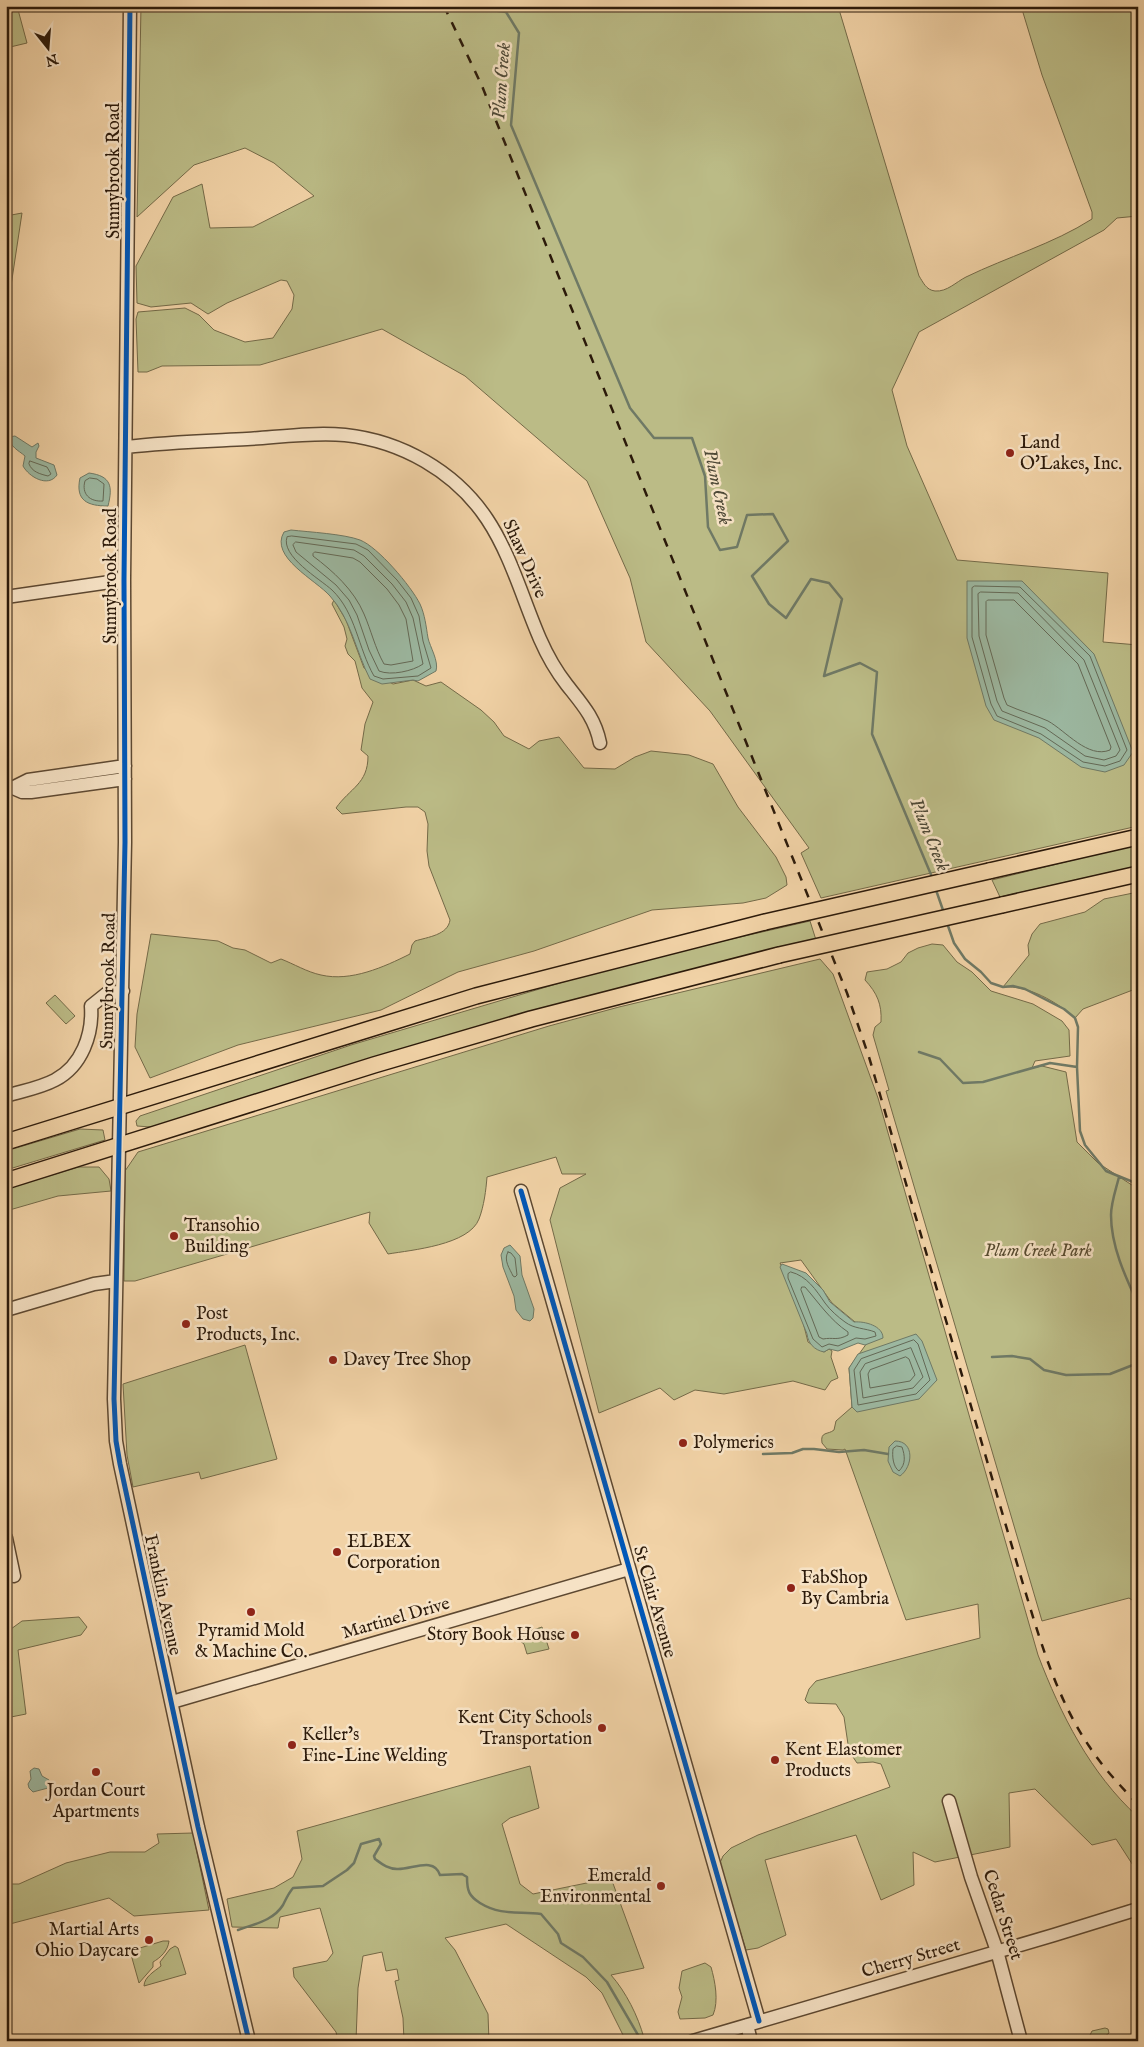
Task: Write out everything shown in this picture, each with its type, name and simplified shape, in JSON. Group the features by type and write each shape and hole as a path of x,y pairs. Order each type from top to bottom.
{"main road":[{"path":"6,1142 476,996 765,922 1138,837"},
{"path":"6,1181 120,1147 365,1068 530,1019 779,955 1138,874"}],"street":[{"name":"Sunnybrook Road","path":"120,1147 125,773 124,580 130,6"},
{"name":"Shaw Drive","path":"126,447 309,435 344,435 384,443 427,462 458,486 478,507 490,524 504,552 544,647 556,670 592,716 600,743"},
{"path":"6,597 124,580"},
{"path":"9,786 22,792 31,792 125,773"},
{"path":"6,1096 44,1085 66,1072 76,1060 86,1042 90,1030 91,1006 106,994 123,991"},
{"name":"Franklin Avenue","path":"120,1147 114,1399 116,1440 198,1827 249,2041"},
{"name":"St Clair Avenue","path":"521,1191 629,1568 753,2023 752,2041"},
{"path":"6,1310 94,1284 116,1281"},
{"path":"6,1538 14,1576"},
{"name":"Martinel Drive","path":"172,1702 629,1568"},
{"name":"Cedar Street","path":"949,1801 971,1877 997,1952 1021,2041"},
{"name":"Cherry Street","path":"693,2041 997,1952 1138,1908"}],"green space":[{"path":"6,6 17,6 27,43 6,48"},
{"path":"141,6 838,6 919,276 927,287 939,291 966,277 1062,236 1092,219 1092,212 1042,75 1021,6 1138,6 1138,216 1117,218 1104,230 919,332 892,390 907,446 957,560 1108,573 1103,642 1138,645 1138,826 821,898 801,853 809,848 710,711 646,642 630,578 587,481 465,376 382,329 260,365 162,366 147,372 138,372 136,319 138,312 185,308 199,315 214,330 245,342 273,338 292,309 294,295 287,281 281,280 227,303 208,314 191,303 151,307 137,303 136,266 173,197 202,184 210,228 253,227 314,196 274,163 245,148 194,165 137,217"},
{"path":"22,213 6,319 6,216"},
{"path":"334,600 346,620 364,668 393,684 413,680 426,686 441,682 481,710 494,722 504,736 529,749 539,741 559,737 584,768 615,769 635,757 651,751 689,755 713,764 738,807 776,857 786,877 787,885 766,898 743,903 652,910 534,951 458,972 381,1010 238,1045 150,1078 135,1047 137,1014 151,934 218,941 233,948 245,950 271,963 281,959 316,974 332,977 367,972 410,954 415,941 437,935 446,929 450,920 429,866 427,851 428,824 425,812 418,807 406,807 342,814 336,808 362,779 365,773 368,756 361,750 365,724 373,702 362,688 355,661 348,654 345,646 347,639 344,627 332,604"},
{"path":"1138,844 1138,866 1000,897 992,880"},
{"path":"1138,892 1138,988 1083,1009 1075,1018 1060,1006 1042,996 1022,989 1003,987 1029,955 1028,945 1032,934 1040,924 1085,912 1104,899"},
{"path":"810,921 816,940 172,1123 151,1127 137,1126 136,1121 140,1116 351,1045 627,963"},
{"name":"Plum Creek Park","path":"932,944 943,945 957,962 972,972 991,991 1033,1004 1062,1021 1069,1030 1070,1056 1035,1061 1032,1068 1042,1066 1066,1072 1077,1142 1098,1163 1138,1189 1138,1604 1129,1598 1042,1621 886,1091 889,1090 873,1035 875,1027 881,1022 881,1010 876,994 865,980 867,972 887,969 901,962 908,953"},
{"path":"820,959 833,974 878,1098 1038,1655 1067,1721 1091,1762 1105,1782 1138,1817 1138,1873 1116,1839 1092,1845 1035,1789 1009,1793 1010,1847 935,1862 913,1852 914,1885 881,1900 856,1835 765,1860 786,1935 758,1948 746,1950 719,1865 723,1856 731,1848 758,1835 890,1787 881,1764 873,1762 857,1763 849,1751 844,1717 836,1704 808,1703 805,1700 809,1689 816,1681 980,1638 978,1604 906,1620 845,1449 827,1449 822,1443 823,1435 832,1432 836,1421 852,1407 849,1368 872,1336 832,1303 801,1260 780,1263 798,1302 808,1342 824,1352 829,1349 832,1351 831,1357 838,1378 831,1381 825,1390 793,1381 724,1394 695,1390 674,1400 660,1388 599,1413 550,1220 560,1188 586,1174 562,1174 556,1157 487,1177 482,1209 479,1219 473,1228 464,1235 439,1245 388,1254 369,1223 370,1212 135,1281 124,1281 125,1171 138,1152 549,1026 619,1007"},
{"path":"55,995 75,1016 66,1024 46,1003"},
{"path":"80,1129 103,1130 105,1140 6,1170 6,1151"},
{"path":"78,1167 99,1167 109,1179 111,1191 58,1196 6,1211 6,1189"},
{"path":"245,1345 277,1459 201,1479 199,1472 133,1487 127,1455 123,1384"},
{"path":"79,1617 87,1627 81,1635 18,1650 26,1714 6,1718 6,1629 11,1629 22,1621"},
{"path":"542,1627 549,1649 527,1654 524,1644 520,1641 521,1634"},
{"path":"530,1766 539,1808 510,1818 502,1824 520,1884 533,1894 611,1878 644,1968 611,1975 622,1989 635,2013 644,2038 639,2041 625,2039 602,1993 586,1977 506,1924 445,1938 455,1950 488,2014 489,2041 404,2041 403,2018 395,1981 399,1980 397,1969 386,1971 382,1952 363,1956 358,1988 356,2041 338,2040 336,2032 294,1977 293,1968 327,1961 333,1953 320,1908 280,1917 278,1928 232,1927 227,1899 274,1888 293,1877 302,1859 297,1831"},
{"path":"193,1833 209,1910 134,1916 109,1898 6,1925 6,1884 19,1884 66,1863 110,1852 145,1852 159,1843 157,1834"},
{"path":"169,1941 165,1951 153,1962 153,1967 139,1983 130,1951"},
{"path":"175,1946 178,1948 186,1974 144,1986 148,1977 161,1966 160,1962 170,1949"},
{"path":"705,1963 711,1967 715,1985 716,2004 713,2015 705,2018 680,2019 678,2012 682,1997 679,1988 682,1971"},
{"path":"1108,2029 1109,2033 1099,2041 1078,2041 1089,2037 1092,2031"}],"water":[{"path":"15,436 32,447 38,443 36,458 54,465 57,475 53,479 49,481 39,480 26,470 23,466 25,456 15,448 9,437"},
{"path":"89,473 106,479 109,483 108,506 94,505 81,497 79,492 80,478"},
{"path":"291,530 353,538 376,550 402,578 420,604 437,667 436,671 418,681 382,684 370,679 348,625 337,605 330,596 288,559 283,550 281,541 284,532"},
{"path":"967,581 1022,581 1094,654 1133,752 1124,765 1105,772 1081,767 1039,738 994,720 986,706 967,638"},
{"path":"510,1245 520,1256 522,1275 534,1309 533,1318 530,1321 523,1319 516,1310 514,1296 503,1267 501,1255 504,1248"},
{"path":"782,1264 806,1273 823,1290 830,1302 854,1322 868,1323 877,1327 883,1338 865,1345 858,1343 838,1351 829,1349 824,1352 814,1348 809,1340 780,1267"},
{"path":"916,1334 922,1341 937,1380 919,1399 857,1412 852,1407 849,1368 858,1354"},
{"path":"895,1441 906,1445 910,1455 908,1467 900,1476 893,1472 888,1461 889,1447"},
{"path":"34,1768 39,1769 42,1776 49,1780 48,1788 33,1792 29,1788 30,1771"}],"waterway":[{"name":"Plum Creek","path":"473,6 506,12 519,33 511,125 630,408 654,438 692,438 705,476 708,527 720,550 737,547 747,515 773,514 788,541 752,576 769,604 786,618 811,579 829,583 842,599 824,676 860,663 877,672 872,734 932,877"},
{"name":"Plum Creek","path":"936,890 944,913"},
{"name":"Plum Creek","path":"947,923 954,943 965,959 991,983 1003,987 1013,986 1025,989 1064,1009 1075,1018 1078,1027 1077,1067 1080,1131 1085,1145 1106,1171 1138,1184"},
{"path":"919,1052 940,1059 963,1083 983,1082 1050,1063 1077,1067"},
{"path":"1119,1177 1111,1215 1113,1238 1128,1283 1138,1304"},
{"path":"992,1357 1012,1356 1030,1359 1044,1370 1066,1375 1110,1374 1138,1363"},
{"path":"763,1454 792,1453 803,1449 839,1452 864,1450 888,1454"},
{"path":"238,1930 274,1915 283,1905 293,1888 323,1886 354,1863 361,1844 379,1839 381,1844 374,1856 375,1859 388,1867 403,1869 427,1865 437,1869 440,1875 462,1874 467,1877 467,1886 471,1895 488,1907 495,1910 541,1914 558,1934 561,1943 583,1957 607,1982 638,2035"}],"railway":[{"path":"444,6 482,86 847,993 869,1057 1023,1584 1050,1668 1067,1708 1094,1754 1138,1805"}],"cycle path":[{"path":"130,6 124,580 125,842 114,1399 116,1441 198,1827 249,2041"},
{"path":"521,1191 759,2021"}],"place":[{"name":"Land O'Lakes, Inc.","path":"1010,453"},
{"name":"Transohio Building","path":"174,1236"},
{"name":"Post Products, Inc.","path":"186,1324"},
{"name":"Davey Tree Shop","path":"333,1360"},
{"name":"Polymerics","path":"683,1443"},
{"name":"ELBEX Corporation","path":"337,1552"},
{"name":"FabShop By Cambria","path":"791,1588"},
{"name":"Pyramid Mold & Machine Co.","path":"251,1612"},
{"name":"Story Book House","path":"575,1635"},
{"name":"Kent City Schools Transportation","path":"602,1728"},
{"name":"Keller’s Fine-Line Welding","path":"292,1745"},
{"name":"Kent Elastomer Products","path":"775,1760"},
{"name":"Jordan Court Apartments","path":"96,1772"},
{"name":"Emerald Environmental","path":"661,1886"},
{"name":"Martial Arts Ohio Daycare","path":"149,1940"}]}
